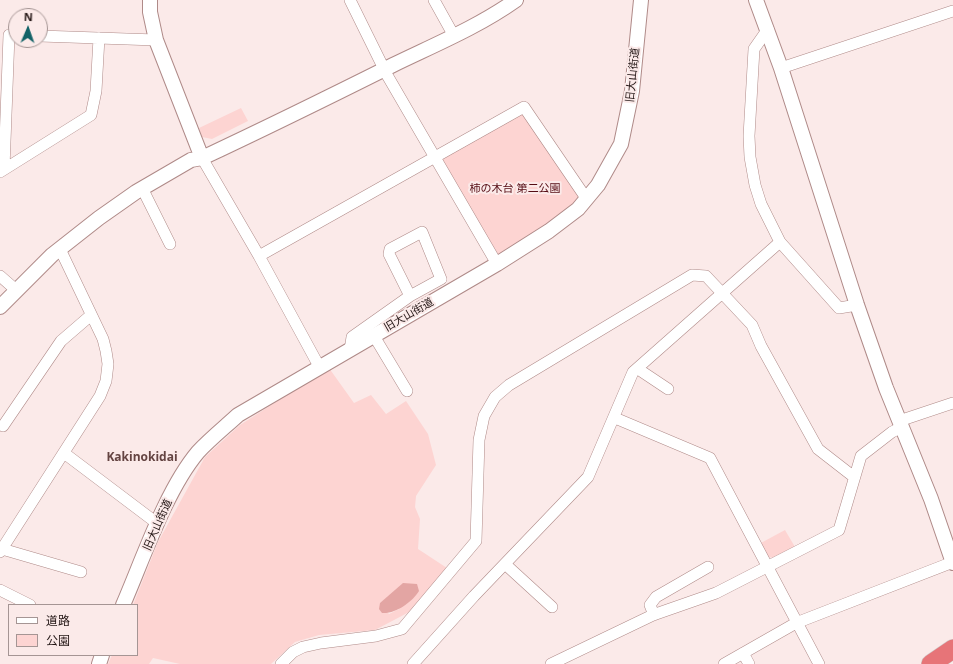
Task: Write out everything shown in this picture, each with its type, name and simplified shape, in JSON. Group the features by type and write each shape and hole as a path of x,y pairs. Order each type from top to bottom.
{"highway":[{"path":"931,664 953,649"}],"street":[{"path":"150,0 150,12 156,40 202,158 259,256 320,368"},
{"path":"350,0 384,70 497,264"},
{"path":"434,0 454,36"},
{"path":"0,307 52,255 99,218 142,188 191,160 202,158 454,36 496,14 516,0"},
{"name":"旧大山街道","path":"123,604 177,484 198,453 238,415 497,264 549,231 578,209 598,185 621,144 632,91 641,0"},
{"path":"724,664 796,623 953,562 931,499 900,424 858,305 768,29 756,0"},
{"path":"781,68 953,11"},
{"path":"768,29 754,49 749,136 750,156 755,185 761,204 780,242 839,308 858,305"},
{"path":"2,170 8,35"},
{"path":"48,36 156,40"},
{"path":"2,170 91,115 96,91 99,38"},
{"path":"259,256 524,107 586,198"},
{"path":"142,188 170,244"},
{"path":"350,350 352,336 410,296 441,279 422,232 390,249 389,254 410,296"},
{"path":"413,664 474,596 588,476 615,418 633,372 780,242"},
{"path":"60,249 90,316 103,339 106,352 106,381 100,396 1,551 82,572"},
{"path":"281,664 293,652 303,647 321,643 376,636 402,629 476,541 479,440 484,416 495,397 509,385 692,275 706,276 752,325 761,346 818,449 854,477"},
{"path":"0,276 16,290"},
{"path":"1,424 61,341 90,316"},
{"path":"374,336 404,386 411,375"},
{"path":"638,369 668,389"},
{"path":"551,664 654,615 716,593 839,530 854,477 863,452 892,432 900,424 953,403"},
{"path":"615,418 710,458 819,664"},
{"path":"64,453 158,524"},
{"path":"505,564 544,605"},
{"path":"654,615 650,605 656,597 708,567"},
{"path":"0,590 28,604"},
{"path":"743,653 749,664"}],"green space":[{"name":"柿の木台 第二公園","path":"524,107 586,198 497,264 436,157"},
{"path":"241,108 248,121 212,139 202,137 199,128"},
{"path":"329,368 354,403 371,395 386,414 406,401 428,434 436,465 416,496 415,507 420,519 418,549 447,568 413,610 375,630 319,635 295,642 271,664 180,664 153,658 149,664 108,664 112,656 138,656 138,604 133,604 158,542 205,457 240,425","holes":["385,600 399,609 389,614 380,603"]},
{"path":"785,530 795,547 777,558 768,557 759,544"}],"shaded area":[{"path":"403,583 417,584 419,591 412,599 393,612 382,613 379,609 380,603"}],"district":[{"name":"Kakinokidai","path":"142,458"}]}
